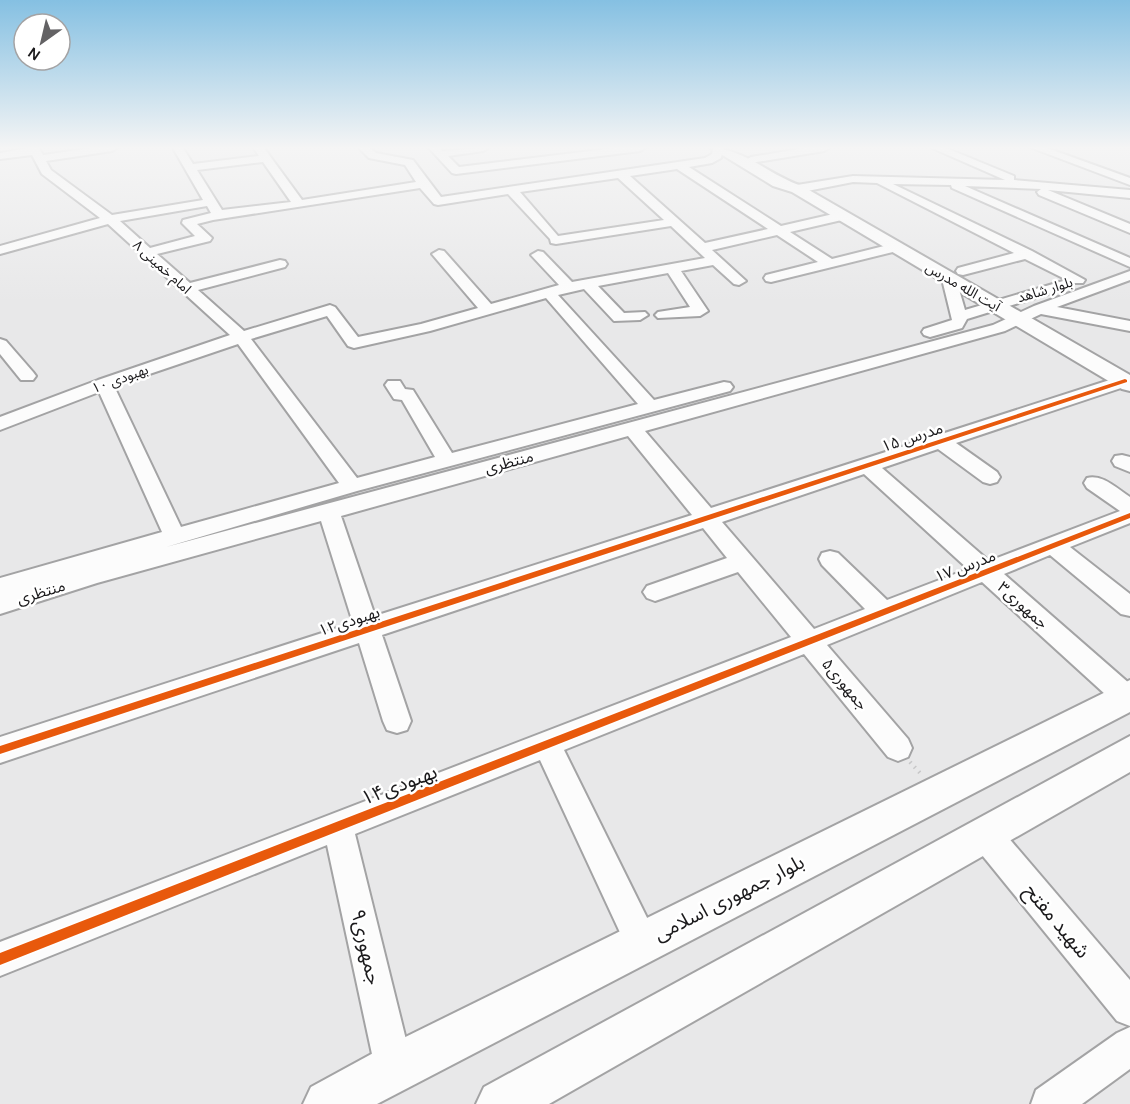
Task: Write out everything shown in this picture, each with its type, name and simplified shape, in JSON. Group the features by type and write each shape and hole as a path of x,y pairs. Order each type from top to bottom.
{"main road":[{"name":"آیت الله مدرس","path":"815,200 896,247 956,275 996,306 1128,383"},
{"name":"بلوار جمهوری اسلامی","path":"328,1104 394,1068 1128,696"},
{"path":"501,1104 1130,753"}],"street":[{"name":"امام خمینی ۸","path":"83,200 110,219 240,337 352,486"},
{"path":"296,200 299,204"},
{"path":"147,253 205,238 188,223 218,214 299,204 315,200"},
{"path":"520,200 554,237 674,222"},
{"path":"649,200 739,281"},
{"path":"731,200 829,263"},
{"path":"917,200 1078,280"},
{"path":"986,200 1130,263"},
{"path":"1061,200 1130,229"},
{"path":"0,250 110,219 210,202 218,214"},
{"path":"702,248 842,216"},
{"path":"771,278 896,247"},
{"path":"439,254 487,309 569,287 716,261"},
{"path":"960,316 956,275 1027,254"},
{"path":"538,255 569,287"},
{"name":"بلوار شاهد","path":"960,316 1130,263"},
{"path":"186,289 280,264"},
{"path":"663,315 700,310 672,268"},
{"name":"بلوار شاهد","path":"1018,319 1130,275"},
{"path":"588,284 621,318 640,315"},
{"path":"548,292 650,406"},
{"name":"بهبودی ۱۰","path":"0,424 104,384 240,337 330,310 354,343 424,328 487,309"},
{"path":"1039,309 1130,326"},
{"name":"منتظری","path":"0,587 96,567 329,511 633,428 912,344 956,325 960,321 960,316"},
{"name":"منتظری","path":"0,605 175,537 352,486 650,406 912,344 999,328 1018,319"},
{"path":"0,344 27,376"},
{"name":"مدرس ۱۵","path":"707,518 1128,383"},
{"path":"104,384 175,537"},
{"path":"394,385 400,395 406,394 447,460"},
{"name":"جمهوری۵","path":"633,428 898,748"},
{"path":"941,442 990,477"},
{"name":"جمهوری۳","path":"867,466 1128,696"},
{"path":"1094,483 1130,507"},
{"path":"329,511 397,721"},
{"name":"مدرس ۱۷","path":"810,641 1130,515"},
{"name":"بهبودی۱۲","path":"0,750 707,518"},
{"path":"1053,546 1130,607"},
{"path":"830,559 884,612"},
{"path":"655,592 743,561"},
{"name":"بهبودی۱۴","path":"0,959 810,641"},
{"path":"547,744 642,942"},
{"name":"جمهوری۹","path":"339,826 394,1068"},
{"name":"شهید مفتح","path":"984,833 1130,1008"},
{"path":"1050,1104 1130,1046"}],"path":[{"path":"898,748 936,793"}],"cycle path":[{"path":"0,750 1125,381"},
{"path":"0,959 1130,515"}]}
